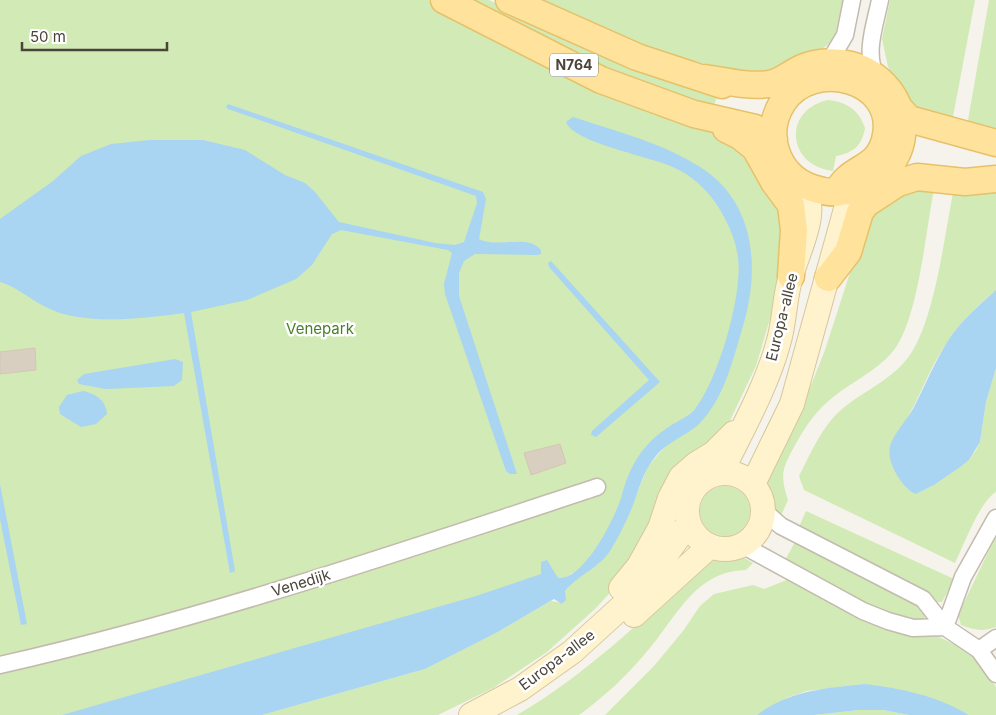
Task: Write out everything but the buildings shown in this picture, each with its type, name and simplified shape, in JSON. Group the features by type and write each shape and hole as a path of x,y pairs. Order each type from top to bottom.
{"main road":[{"name":"N764","path":"444,0 601,80 694,114 740,136 752,144 774,182 788,200 794,217 790,276"},
{"name":"N764","path":"509,0 637,56 705,78 790,84 807,66 824,70 862,86 896,121"},
{"name":"N764","path":"824,70 853,65 876,77 890,92 896,121"},
{"path":"790,84 777,114 774,140 778,158 782,166 804,185 820,191 847,191 875,180 888,168 897,155 896,121"},
{"name":"N764","path":"694,114 755,128 774,140"},
{"path":"896,121 934,138 986,141"},
{"path":"753,484 792,404 849,198 845,179 862,170 876,158 896,121"},
{"path":"888,168 914,163 996,175"},
{"path":"828,278 848,252 860,212 866,204 898,183 917,177 965,182 996,179"},
{"name":"Europa-allee","path":"721,472 745,422 778,344 790,276 802,246 808,215 809,195 804,185"},
{"path":"572,652 604,607 639,566 660,528 670,498 681,477 696,464 714,454 745,422"},
{"path":"721,472 733,473 744,477 753,484 761,497 764,512 762,524 755,535 742,546 726,549 710,546 694,533 689,523 688,505 694,489 701,481 721,472"},
{"name":"Europa-allee","path":"471,715 520,688 572,652 638,592 689,523"},
{"name":"Europa-allee","path":"498,715 556,680 580,661 710,546"}],"street":[{"path":"824,70 845,35 852,0"},
{"path":"876,77 870,65 869,54 880,0"},
{"name":"Venedijk","path":"0,665 154,627 312,580 597,487"},
{"path":"764,512 781,526 923,599 945,627 979,650 996,674"},
{"path":"945,627 964,577 996,518"},
{"path":"742,546 855,607 888,621 913,628 945,627"},
{"path":"979,650 996,638"}],"green space":[{"name":"Venepark","path":"0,0 428,0 504,46 576,81 716,131 737,142 778,202 783,247 775,302 756,366 724,433 661,510 617,585 595,609 547,652 493,688 438,715 262,715 425,669 496,633 551,601 564,603 565,591 570,584 599,563 608,553 631,509 647,468 667,444 701,422 716,399 733,359 715,391 647,452 593,560 553,586 160,715 0,715"},
{"path":"454,0 489,0 506,9 718,95 713,107 659,92"},
{"path":"536,0 843,0 832,41 818,51 795,62 754,76 655,51"},
{"path":"890,0 975,0 952,122 928,119 899,90 888,67 882,39"},
{"path":"989,0 996,0 996,130 967,126"},
{"path":"828,100 851,108 859,116 865,128 862,140 856,148 836,156 833,171 818,167 806,159 799,149 796,137 797,126 803,115 813,106"},
{"path":"911,188 934,189 917,290 905,329 898,344 886,359 830,400 808,425 794,447 785,467 783,478 788,500 780,518 769,499 767,482 825,350 868,217"},
{"path":"953,193 996,193 996,290 968,316 949,339 937,358 902,427 894,438 916,494 934,485 969,460 976,450 980,442 986,402 996,368 996,492 984,504 978,514 955,563 804,490 799,476 818,440 835,416 903,364 919,339 938,277"},
{"path":"720,486 730,486 743,493 750,506 750,516 743,529 730,536 720,536 711,532 704,525 700,516 700,506 704,497 711,490"},
{"path":"806,511 954,579 942,602 934,602 798,529"},
{"path":"996,536 996,627 978,630 961,625 958,615"},
{"path":"796,540 906,597 925,610 925,620 910,622 862,602 784,562"},
{"path":"739,555 753,563 746,570 728,573 712,579 699,588 629,671 579,715 517,715 591,664 704,564 719,558"},
{"path":"789,579 899,630 939,637 968,651 981,664 996,687 996,715 969,715 960,710 864,684 807,691 789,697 757,715 605,715 654,666 683,631 700,606 714,594 753,585 764,589"},
{"path":"859,710 883,710 909,715 814,715"}],"water":[{"path":"228,104 483,192 486,199 479,239 494,243 528,243 535,245 541,250 541,254 537,255 475,254 464,261 459,273 459,296 517,474 510,474 506,471 445,294 444,284 452,253 448,250 341,230 332,234 312,265 296,279 247,300 191,312 235,571 230,573 184,313 116,319 81,318 50,309 13,287 0,282 0,219 53,181 81,156 111,144 150,140 203,140 245,150 285,175 305,183 315,192 339,222 435,243 455,245 464,242 477,203 476,196 228,109 226,107"},
{"path":"573,117 638,138 670,151 700,167 719,182 733,199 743,218 749,238 752,260 748,304 743,326 722,389 701,422 691,431 661,450 651,462 624,526 605,557 570,585 565,591 566,600 562,604 554,599 496,633 425,669 262,715 62,715 476,596 541,574 541,562 547,560 558,578 568,576 588,559 598,546 619,505 629,474 639,455 661,433 693,412 704,396 727,336 733,314 739,274 737,251 730,229 715,202 697,182 687,174 665,164 615,149 583,136 572,130 566,122"},
{"path":"551,261 660,382 596,437 591,435 592,431 649,380 549,267 548,263"},
{"path":"996,290 996,368 986,402 980,442 969,460 934,485 916,494 905,486 896,474 890,459 890,446 914,407 948,340 967,317"},
{"path":"175,359 183,362 182,380 174,386 105,389 79,384 77,380 84,374"},
{"path":"83,391 100,398 105,405 107,414 96,424 81,427 60,414 59,407 67,395"},
{"path":"0,484 27,624 21,625 0,519"},
{"path":"864,684 891,688 932,698 969,715 909,715 883,710 859,710 814,715 757,715 769,707 794,696 822,689"}]}
